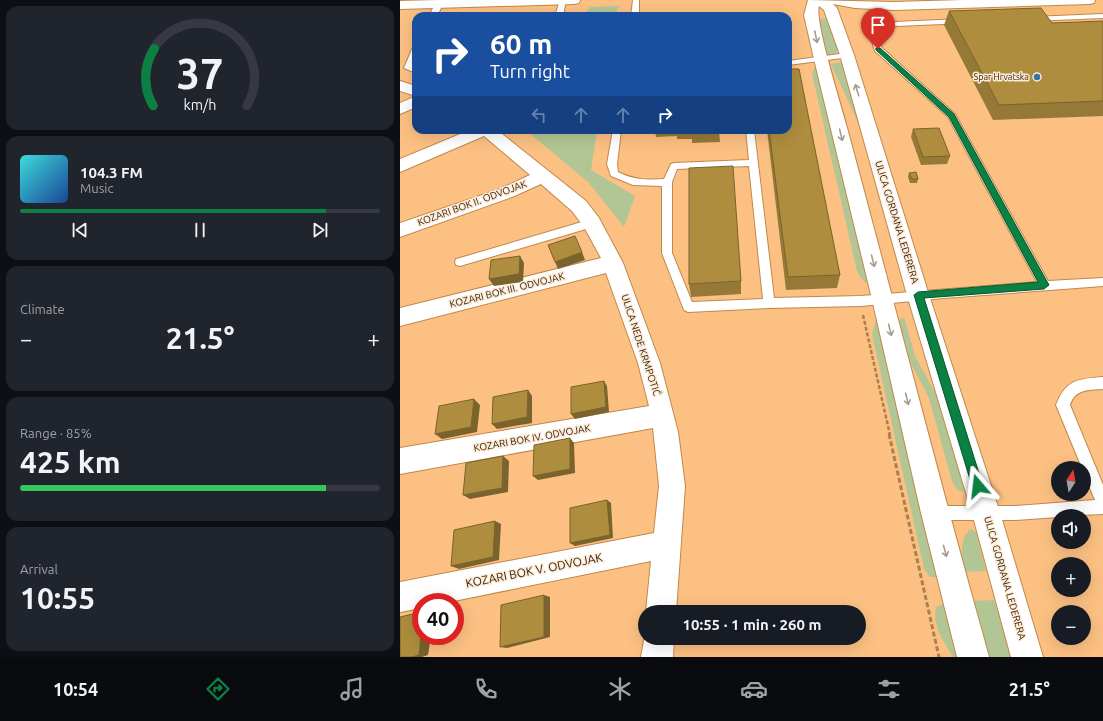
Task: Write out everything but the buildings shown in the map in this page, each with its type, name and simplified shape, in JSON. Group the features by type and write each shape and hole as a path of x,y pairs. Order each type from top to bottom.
{"street":[{"path":"400,5 574,0"},
{"path":"814,0 811,15 821,59 883,299 935,513 973,657"},
{"name":"ULICA GORDANA LEDERERA","path":"819,0 830,8 834,15 847,55 918,295 986,513 1027,657"},
{"path":"830,0 855,4 894,6 1089,0"},
{"path":"834,15 838,9 855,4"},
{"path":"400,86 412,90"},
{"path":"400,109 412,103"},
{"path":"400,166 475,134"},
{"name":"ULICA NEDE KRMPOTIĆ","path":"492,134 579,206 592,223 613,263 649,363 663,415 672,486 662,605"},
{"name":"KOZARI BOK II. ODVOJAK","path":"400,230 506,193 544,176"},
{"name":"KOZARI BOK III. ODVOJAK","path":"400,316 613,263"},
{"name":"KOZARI BOK IV. ODVOJAK","path":"400,461 663,415"},
{"name":"KOZARI BOK V. ODVOJAK","path":"400,597 668,544"},
{"path":"657,657 658,645"}],"lane":[{"path":"560,12 563,0"},
{"path":"635,12 636,0"},
{"path":"434,12 439,4"},
{"path":"1024,19 1103,16"},
{"path":"969,21 870,25 878,49 952,116 1044,285"},
{"path":"792,63 847,55"},
{"path":"412,58 408,68 412,70"},
{"path":"616,134 612,164 614,174 621,178 640,184 666,182"},
{"path":"750,134 769,303"},
{"path":"753,163 674,166 666,182 668,252 688,307 861,301 1044,285 1103,282"},
{"path":"460,262 592,223"},
{"path":"1103,383 1077,385 1066,394 1063,405 1103,503"},
{"path":"935,513 1047,512 1103,507"}],"path":[{"path":"863,314 939,657"}],"green space":[{"path":"620,6 617,12 587,12 590,7"},
{"path":"829,18 838,50 835,55 828,56 818,19"},
{"path":"842,63 860,127 831,64"},
{"path":"815,67 817,68 868,280 866,283 859,276 857,271 812,74"},
{"path":"531,134 596,134 591,170 635,196 624,227 589,183"},
{"path":"901,318 904,318 905,320 915,356 938,398 964,490 963,492 957,490 952,481 929,398 910,362 899,322"},
{"path":"876,320 939,577 930,577 924,569 872,334"},
{"path":"971,529 976,532 986,571 964,572 962,549 964,538"},
{"path":"994,600 1011,657 988,657 972,601"},
{"path":"945,603 957,657 953,657 937,627 935,614 936,607"}],"place":[{"name":"Spar Hrvatska","path":"1037,77"}],"route":[{"path":"878,49 952,116 1044,285 918,295 978,486"}]}
